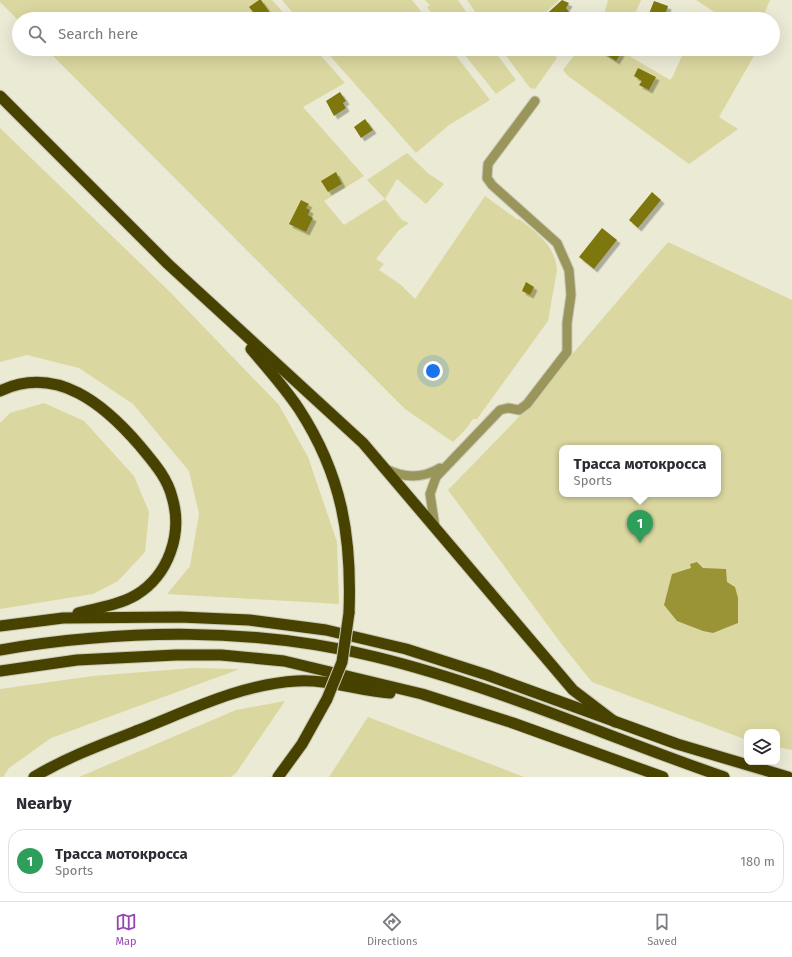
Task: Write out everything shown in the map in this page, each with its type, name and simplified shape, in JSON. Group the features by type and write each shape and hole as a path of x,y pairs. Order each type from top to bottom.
{"highway":[{"path":"0,96 168,264 228,321 363,442 573,690 615,722"},
{"path":"228,321 287,391 310,427 324,454 342,507 347,532 350,580 348,613 342,662 327,699 302,744 278,777"},
{"path":"0,391 20,383 34,382 55,384 80,394 98,405 127,432 160,471 173,497 176,528 174,544 169,559 160,573 136,595 63,618"},
{"path":"0,626 63,618 213,617 326,630 406,649 487,675 719,758 788,777"},
{"path":"0,650 91,638 171,635 264,639 340,650 375,657 450,678 724,777"},
{"path":"0,671 62,662 117,657 222,655 291,662 422,694 513,723 663,777"},
{"path":"34,777 65,760 216,699 261,686 280,682 317,681 386,692 422,694"}],"street":[{"path":"436,528 432,512 430,489 436,477 500,410 508,408 519,410 527,404 567,352 566,323 571,295 569,270 557,243 492,186 487,178 488,164 535,101"},
{"path":"385,469 399,475 413,476 432,473 445,466"}],"shaded area":[{"path":"0,0 272,0 283,12 12,12 12,14 0,2"},
{"path":"282,0 412,0 421,12 292,12"},
{"path":"425,0 458,0 466,12 431,12 427,7 430,5"},
{"path":"467,0 559,0 546,12 475,12"},
{"path":"608,0 641,0 636,12 605,12"},
{"path":"696,0 770,0 765,12 714,12"},
{"path":"53,56 321,56 345,83 303,107 364,176 324,201 344,225 385,199 402,220 409,223 399,230 376,259 384,264 379,270 400,284 415,299 485,196 518,220 519,219 544,240 553,253 557,270 548,321 477,419 473,419 453,442 405,409"},
{"path":"330,56 456,56 490,100 449,125 416,153"},
{"path":"466,56 498,56 516,80 496,94"},
{"path":"506,56 555,56 557,58 535,89 530,88"},
{"path":"574,56 629,56 670,80 682,56 754,56 719,117 738,129 689,164 568,76 563,70"},
{"path":"0,128 169,291 279,405 308,457 337,542 339,604 167,594 190,566 199,514 189,471 133,404 79,368 27,355 0,362"},
{"path":"407,153 429,174 444,184 426,204 397,179 385,199 367,180"},
{"path":"668,242 792,300 792,750 780,748 780,729 744,729 744,739 592,682 563,646 448,490 515,421"},
{"path":"44,403 84,421 134,476 149,512 145,552 118,581 93,594 0,609 0,423 10,413"},
{"path":"697,562 703,568 726,569 727,582 735,587 738,598 738,623 713,633 703,631 677,621 664,605 672,574 691,568 690,564"},
{"path":"193,668 240,669 51,738 9,768 3,777 0,777 0,689 93,676"},
{"path":"285,701 236,773 231,777 79,777 236,710"},
{"path":"368,717 524,777 329,777"}],"building":[{"path":"261,0 270,12 253,12 249,7"},
{"path":"562,0 569,3 566,8 569,12 549,12"},
{"path":"654,1 668,6 666,12 650,12"},
{"path":"608,56 619,56 616,61"},
{"path":"638,68 656,77 649,90 639,85 642,81 634,76"},
{"path":"340,92 346,101 343,103 346,108 334,116 326,101"},
{"path":"365,119 373,130 361,138 354,127"},
{"path":"336,172 342,184 328,192 321,181"},
{"path":"652,192 661,200 638,228 629,220"},
{"path":"301,200 309,204 306,208 310,210 308,215 313,218 306,232 289,224"},
{"path":"602,228 617,240 594,269 579,257"},
{"path":"526,282 534,287 530,295 522,291"}],"place":[{"name":"Трасса мотокросса","path":"640,543"}]}
